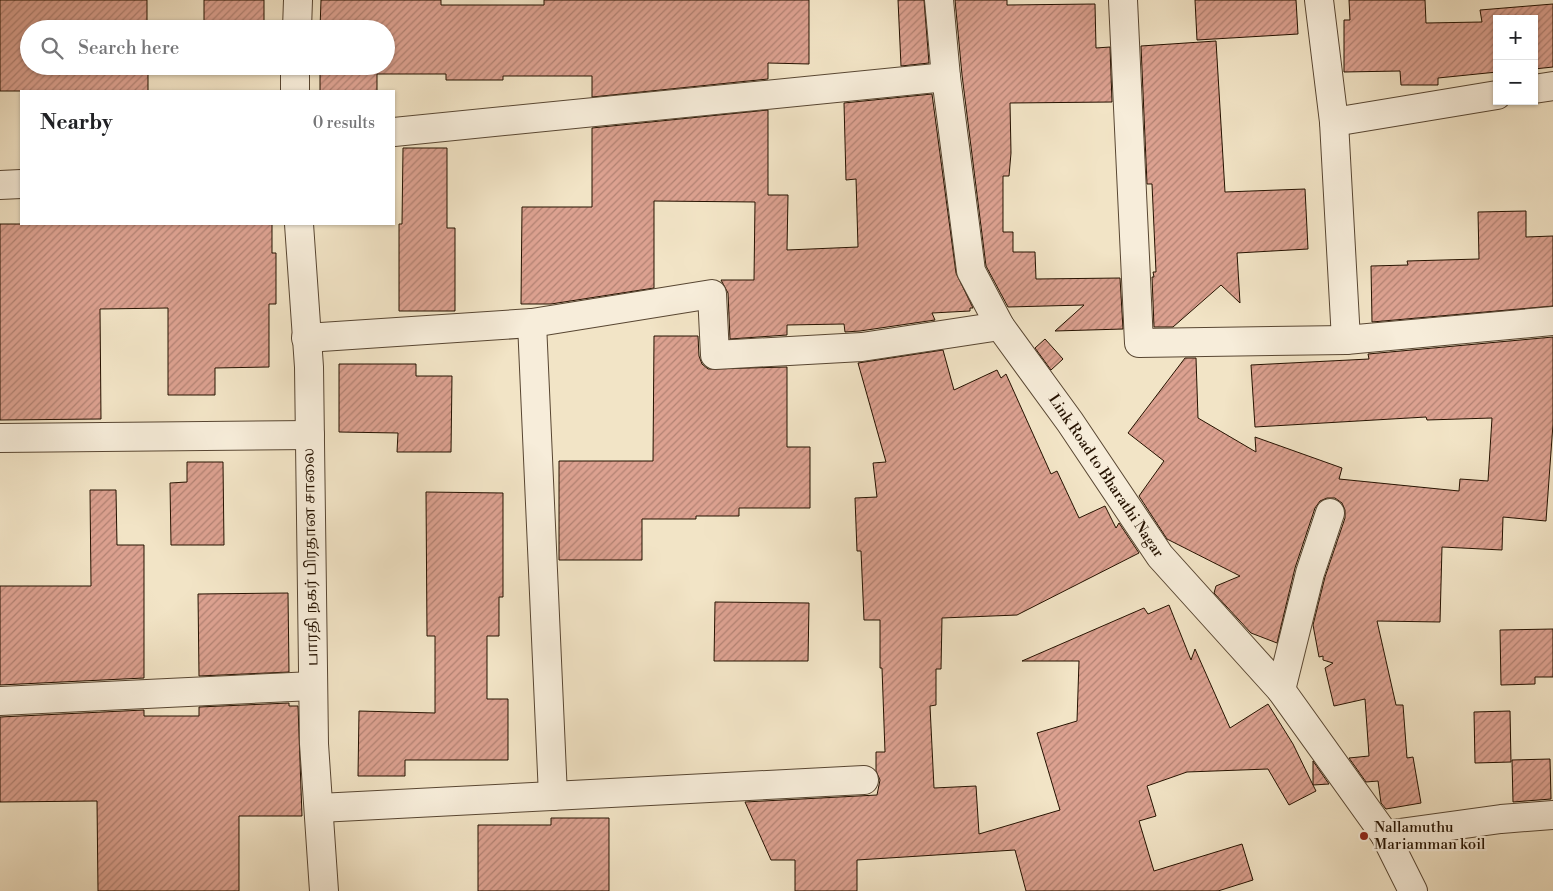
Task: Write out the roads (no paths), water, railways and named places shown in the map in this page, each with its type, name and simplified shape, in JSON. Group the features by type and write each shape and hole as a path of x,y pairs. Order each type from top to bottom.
{"street":[{"path":"297,20 298,0"},
{"name":"Link Road to Bharathi Nagar","path":"939,0 946,77 971,271 1000,326 1070,422 1160,556 1281,690 1385,835 1413,891"},
{"path":"1123,0 1139,343 1346,340 1553,321"},
{"path":"1320,0 1334,122 1346,340"},
{"path":"295,90 296,75"},
{"path":"395,132 946,77"},
{"path":"1538,88 1553,86"},
{"path":"1334,122 1493,96"},
{"path":"0,185 20,184"},
{"name":"பாரதி நகர் பிரதான சாலை","path":"298,225 306,338 310,435 313,686 324,891"},
{"path":"306,338 532,323 712,294 715,355 862,347 1000,326"},
{"path":"532,323 553,796"},
{"path":"0,438 310,435"},
{"path":"1281,690 1310,573 1330,512"},
{"path":"0,701 313,686"},
{"path":"319,808 864,780"},
{"path":"1385,835 1501,819 1553,815"}],"place":[{"name":"Nallamuthu Mariamman koil","path":"1364,836"}]}
